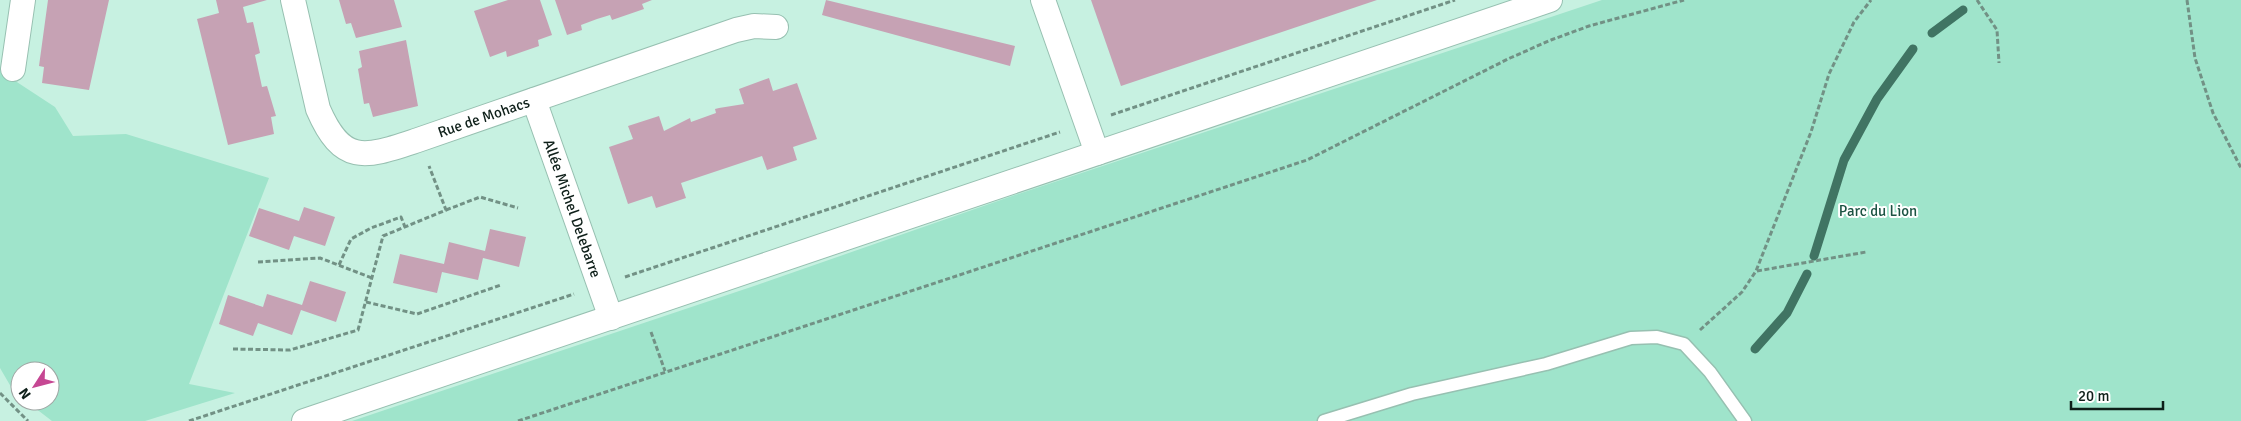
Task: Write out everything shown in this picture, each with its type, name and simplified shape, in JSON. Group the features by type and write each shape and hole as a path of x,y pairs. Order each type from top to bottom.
{"street":[{"path":"13,68 23,0"},
{"name":"Rue de Mohacs","path":"293,0 318,109 333,137 343,147 354,152 367,154 418,140 736,30 754,26 776,27"},
{"path":"1043,0 1097,153"},
{"path":"304,421 1550,0"},
{"name":"Allée Michel Delebarre","path":"534,100 611,318"}],"lane":[{"path":"1324,421 1412,394 1546,364 1631,338 1657,337 1684,344 1710,372 1745,421"}],"path":[{"path":"189,421 600,286 1454,0"},
{"path":"518,421 1307,160 1510,58 1551,40 1589,26 1684,0"},
{"path":"1684,344 1742,292 1756,271 1811,132 1829,74 1854,22 1871,0"},
{"path":"1977,0 1997,30 2000,63"},
{"path":"2187,0 2195,58 2213,113 2241,168"},
{"path":"418,140 446,210"},
{"path":"233,349 290,350 358,330 383,236 480,197 518,208"},
{"path":"339,265 351,240 371,228 401,217 405,227"},
{"path":"1756,271 1866,252"},
{"path":"258,262 320,258 372,278"},
{"path":"366,302 417,314 500,285"},
{"path":"0,393 28,421"}],"green space":[{"name":"Parc du Lion","path":"1602,0 2241,0 2241,421 352,421 757,285 1015,195"},
{"path":"0,71 55,107 73,136 126,134 269,178 189,384 235,393 145,421 52,421 39,411 60,411 60,361 10,361 10,385 0,368"}],"building":[{"path":"48,0 109,0 89,90 42,83 44,67 39,66"},
{"path":"216,0 267,0 243,7 247,23 253,22 260,53 255,55 262,87 267,86 276,116 271,117 274,134 228,145 197,19 219,13"},
{"path":"339,0 394,0 402,27 356,38 351,23 346,24"},
{"path":"508,0 540,0 552,35 538,40 539,46 507,57 506,51 490,57 474,11"},
{"path":"555,0 652,0 642,4 644,9 612,20 610,15 597,19 581,25 582,30 567,35"},
{"path":"826,0 1015,46 1010,66 822,15"},
{"path":"1091,0 1377,0 1121,86"},
{"path":"406,40 418,106 373,117 369,103 364,104 358,69 362,67 359,51"},
{"path":"769,78 773,91 797,83 817,139 793,147 797,160 767,170 762,156 681,183 686,198 656,208 652,196 628,204 609,147 633,139 628,126 659,116 664,131 690,118 691,122 716,113 715,109 744,104 739,89"},
{"path":"304,207 335,217 325,246 294,236 289,250 249,236 259,208 299,221"},
{"path":"490,229 526,237 519,267 483,258 478,280 442,272 437,293 393,283 400,254 444,264 449,242 485,251"},
{"path":"310,281 346,292 336,322 301,310 292,335 258,323 253,336 219,324 228,295 263,307 267,294 302,305"}],"waterway":[{"path":"1932,33 1963,10"},
{"path":"1814,256 1844,160 1877,99 1913,49"},
{"path":"1755,349 1787,313 1807,274"}]}
